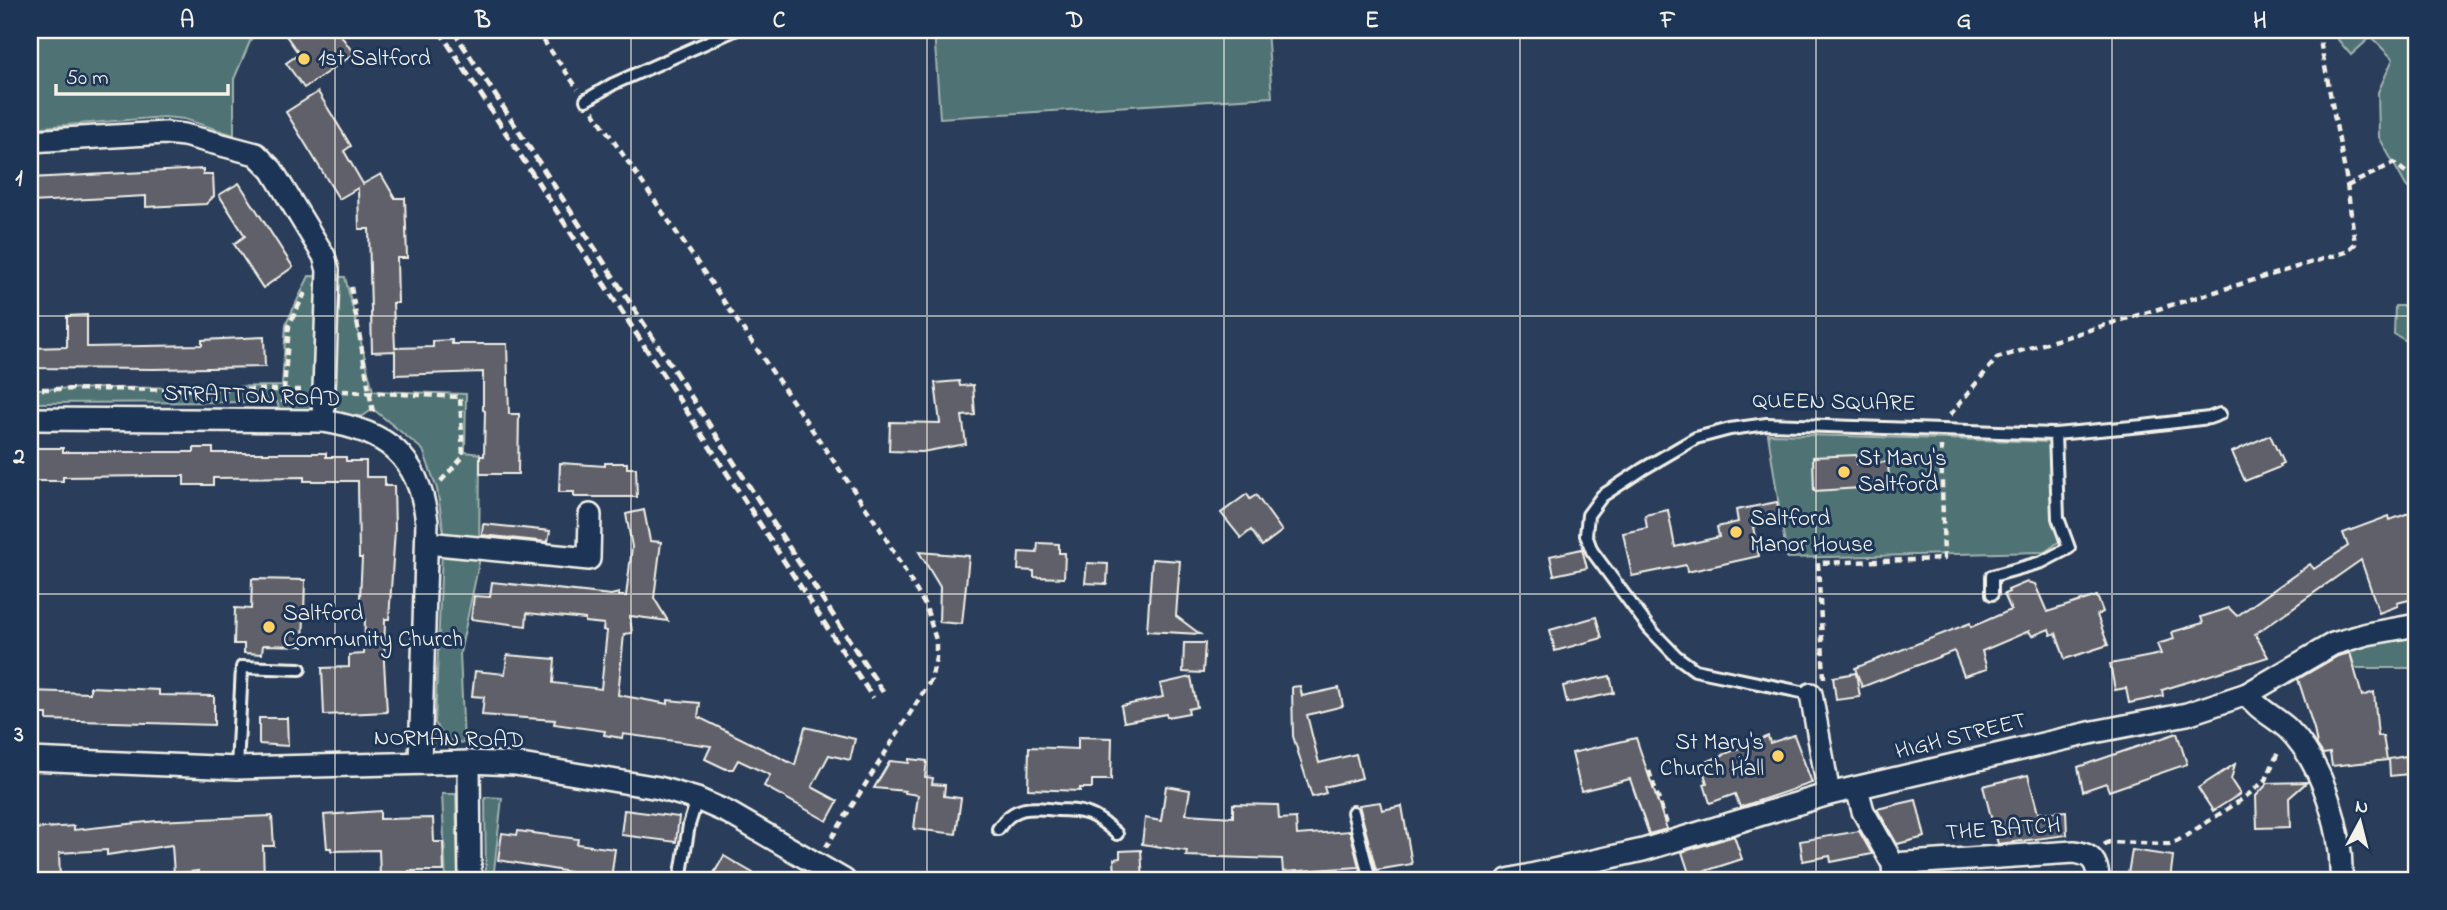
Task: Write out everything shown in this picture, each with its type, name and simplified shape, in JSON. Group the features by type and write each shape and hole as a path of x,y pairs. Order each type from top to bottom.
{"street":[{"path":"30,141 164,133 184,135 256,154 272,170 324,256 328,270 323,421"},
{"name":"STRATTON ROAD","path":"30,419 323,421 352,426 389,443 409,464 424,499 427,543 420,763"},
{"path":"427,543 589,559 590,515"},
{"name":"HIGH STREET","path":"1508,880 1643,850 1829,794 2094,732 2187,714 2247,694 2333,645 2367,634 2417,625"},
{"path":"2247,694 2251,701 2288,729 2307,753 2329,798 2342,863 2342,880"},
{"path":"1813,701 1829,794"},
{"name":"NORMAN ROAD","path":"30,760 237,768 469,762 515,764 659,788 697,799 729,813 844,880"},
{"path":"469,762 470,880"},
{"name":"THE BATCH","path":"1857,789 1863,811 1894,872 2074,852 2090,856 2097,866 2098,880"}],"lane":[{"path":"586,100 613,84 735,30"},
{"name":"QUEEN SQUARE","path":"1813,701 1695,670 1676,656 1649,628 1592,551 1586,535 1588,515 1602,496 1696,438 1730,429 1767,424 2055,434 2143,426 2209,418 2220,414"},
{"path":"1992,594 1992,576 2042,562 2069,548 2058,518 2055,434"},
{"path":"237,768 242,667 300,669"},
{"path":"680,880 689,825 697,799"},
{"path":"998,829 1006,817 1016,811 1043,808 1085,813 1118,834"},
{"path":"1353,812 1370,880"}],"path":[{"path":"536,30 879,527 926,607 936,640 936,659 931,680 816,863"},
{"path":"1813,701 1823,695 1824,677 1818,563 1944,559 1943,430 1948,418 1997,358 2346,251 2355,244 2318,30"},
{"path":"2347,187 2394,163 2417,180"},
{"path":"281,421 289,325 311,281 328,270"},
{"path":"2090,856 2109,842 2169,844 2178,841 2244,798 2266,780 2288,729"},
{"path":"1649,771 1673,841"}],"green space":[{"path":"30,30 255,30 234,79 234,135 184,119 164,117 30,128"},
{"path":"934,30 1267,30 1272,97 940,118"},
{"path":"2338,30 2417,30 2417,197 2406,186 2379,137 2378,92 2393,59 2371,37 2351,55 2333,34"},
{"path":"309,276 345,277 373,391 466,394 465,452 480,454 479,563 460,653 464,743 446,740 435,723 443,527 437,489 423,450 373,409 363,416 281,414 277,402 30,403 30,389 282,386 286,324"},
{"path":"2395,306 2417,306 2417,347 2394,334"},
{"path":"1768,434 2049,442 2055,522 2061,540 2045,552 1787,558"},
{"path":"2417,635 2417,668 2355,668 2349,649"},
{"path":"442,794 456,794 458,880 446,880"},
{"path":"485,797 502,798 493,880 486,880"}],"building":[{"path":"282,30 337,30 354,54 304,88 286,63 299,54"},
{"path":"318,92 351,146 344,151 363,184 381,174 395,198 405,198 407,258 397,258 398,303 393,303 395,348 433,347 433,341 452,340 452,344 507,344 509,414 519,414 518,474 480,474 480,456 484,456 483,372 395,375 395,351 372,352 369,229 359,229 358,188 339,199 286,112"},
{"path":"203,169 203,174 213,174 214,196 206,204 146,207 146,196 31,202 30,178"},
{"path":"239,183 293,267 263,288 234,244 245,236 219,195"},
{"path":"87,315 87,347 202,345 202,340 264,337 265,367 30,368 30,348 67,347 67,316"},
{"path":"959,381 960,386 973,385 975,415 962,416 966,444 922,452 889,451 890,422 940,423 935,383"},
{"path":"2270,435 2283,463 2280,467 2245,481 2232,452"},
{"path":"34,448 63,448 63,452 194,452 194,448 213,448 213,453 326,453 326,457 346,457 346,461 366,461 366,477 385,477 385,486 394,486 395,530 389,619 385,619 387,712 324,715 322,668 349,667 349,655 364,654 365,618 359,617 362,558 359,558 358,481 304,481 304,477 213,478 213,485 184,485 184,476 157,476 63,477 63,481 34,481 34,477 30,477 30,453 35,453"},
{"name":"St Mary's Saltford","path":"1856,455 1857,464 1888,462 1889,480 1859,482 1860,488 1814,491 1813,457"},
{"path":"560,463 605,466 605,463 627,463 627,468 636,468 637,497 574,497 574,492 559,492"},
{"path":"1247,494 1250,499 1256,495 1282,531 1262,546 1251,530 1241,538 1221,513"},
{"path":"1777,502 1781,521 1753,527 1759,556 1687,572 1686,565 1632,576 1623,533 1647,528 1645,515 1668,510 1675,547 1719,537 1717,527 1738,522 1736,510"},
{"path":"644,510 650,541 661,542 654,598 668,621 630,616 632,633 624,634 618,695 668,704 668,700 700,703 698,717 795,765 805,727 855,739 850,760 829,755 812,787 838,801 827,821 764,786 770,775 738,760 733,769 726,769 705,759 711,746 623,734 622,738 604,735 605,731 554,724 555,720 482,715 484,697 472,696 475,671 505,674 507,655 555,659 553,683 601,689 607,631 603,630 604,624 585,622 585,619 527,613 526,626 471,619 474,596 490,597 492,582 611,595 619,593 619,596 626,596 632,547 626,514"},
{"path":"2417,510 2417,598 2397,603 2398,606 2379,613 2361,560 2255,634 2268,657 2162,690 2163,696 2129,703 2126,688 2115,690 2110,664 2161,654 2157,644 2174,639 2172,632 2203,623 2201,617 2229,608 2237,616 2310,564 2314,569 2348,546 2343,533 2389,516 2390,520"},
{"path":"483,524 550,531 548,542 482,535"},
{"path":"1038,543 1059,544 1059,553 1065,553 1064,578 1034,577 1034,571 1018,570 1019,552 1037,553"},
{"path":"1582,549 1587,568 1554,575 1550,556"},
{"path":"919,552 969,556 962,624 939,622 940,587"},
{"path":"1152,559 1180,561 1176,616 1200,634 1147,631"},
{"path":"1087,563 1108,564 1107,584 1085,583"},
{"path":"252,579 305,580 303,646 263,645 262,654 244,653 244,644 234,644 235,608 251,609"},
{"path":"2027,582 2035,584 2047,612 2097,596 2103,612 2097,615 2108,645 2065,659 2056,633 2051,635 2049,629 2032,636 2029,631 1982,651 1987,669 1964,676 1954,651 1862,687 1855,668 1970,623 1971,627 2011,610 2004,594"},
{"path":"1596,617 1602,638 1555,651 1550,630"},
{"path":"1184,643 1205,643 1203,673 1183,672"},
{"path":"2350,653 2362,696 2374,692 2378,736 2383,736 2387,760 2332,766 2330,753 2323,754 2317,745 2298,679 2338,656"},
{"path":"1856,673 1860,697 1836,700 1833,677"},
{"path":"1610,676 1614,693 1567,703 1563,686"},
{"path":"1191,677 1197,707 1188,709 1189,713 1167,717 1166,714 1124,722 1121,706 1163,697 1160,684"},
{"path":"1300,686 1302,696 1339,688 1343,706 1307,715 1319,763 1356,754 1362,778 1324,787 1326,793 1312,797 1293,736 1292,687"},
{"path":"90,687 159,690 159,695 214,696 214,725 47,720 47,714 30,714 30,691 90,693"},
{"path":"259,718 287,718 288,746 259,744"},
{"path":"2177,733 2187,764 2109,791 2106,783 2083,791 2078,767"},
{"path":"1794,735 1812,783 1740,807 1735,794 1710,803 1701,764 1768,736 1770,743"},
{"path":"1078,737 1112,738 1111,780 1092,780 1092,788 1080,788 1080,791 1028,789 1029,747 1078,749"},
{"path":"1636,738 1667,829 1649,834 1630,779 1581,791 1572,753"},
{"path":"2406,756 2409,774 2390,776 2389,759"},
{"path":"909,759 927,761 925,777 933,778 932,784 945,785 944,796 961,798 956,834 914,829 918,795 874,788 890,761 909,763"},
{"path":"2235,764 2231,780 2240,794 2213,811 2198,788"},
{"path":"2028,775 2038,813 2066,811 2067,835 1998,844 1983,786"},
{"path":"2307,782 2289,798 2290,827 2257,828 2256,796 2268,783"},
{"path":"1166,786 1190,790 1186,814 1233,817 1233,804 1278,805 1279,819 1296,818 1297,835 1350,831 1359,867 1283,872 1282,859 1186,856 1187,851 1142,844 1145,818 1161,821"},
{"path":"1916,800 1925,837 1897,844 1877,809"},
{"path":"1380,802 1382,810 1402,806 1412,864 1376,870 1359,805"},
{"path":"624,810 679,817 676,842 621,835"},
{"path":"380,811 380,819 433,818 434,842 443,842 444,871 409,871 409,875 380,876 379,850 331,851 331,848 327,848 324,815"},
{"path":"272,816 274,846 263,846 264,880 198,880 198,871 174,874 172,845 107,855 107,850 59,853 60,878 30,880 30,829 74,826 74,830 156,821"},
{"path":"518,831 578,839 577,844 615,849 611,879 498,860 502,833 517,835"},
{"path":"1859,831 1872,854 1831,862 1830,856 1803,861 1800,841"},
{"path":"1734,836 1742,859 1690,876 1682,852"},
{"path":"1141,850 1143,880 1115,876 1114,859 1120,858 1120,851"},
{"path":"2132,850 2173,856 2170,880 2127,880"},
{"path":"724,856 734,862 765,880 710,880"}],"railway":[{"path":"439,30 873,698"},
{"path":"453,30 883,692"}],"place":[{"name":"1st Saltford","path":"304,59"},
{"name":"St Mary's Saltford","path":"1844,472"},
{"name":"Saltford Manor House","path":"1736,532"},
{"name":"Saltford Community Church","path":"269,627"},
{"name":"St Mary's Church Hall","path":"1778,756"}]}
